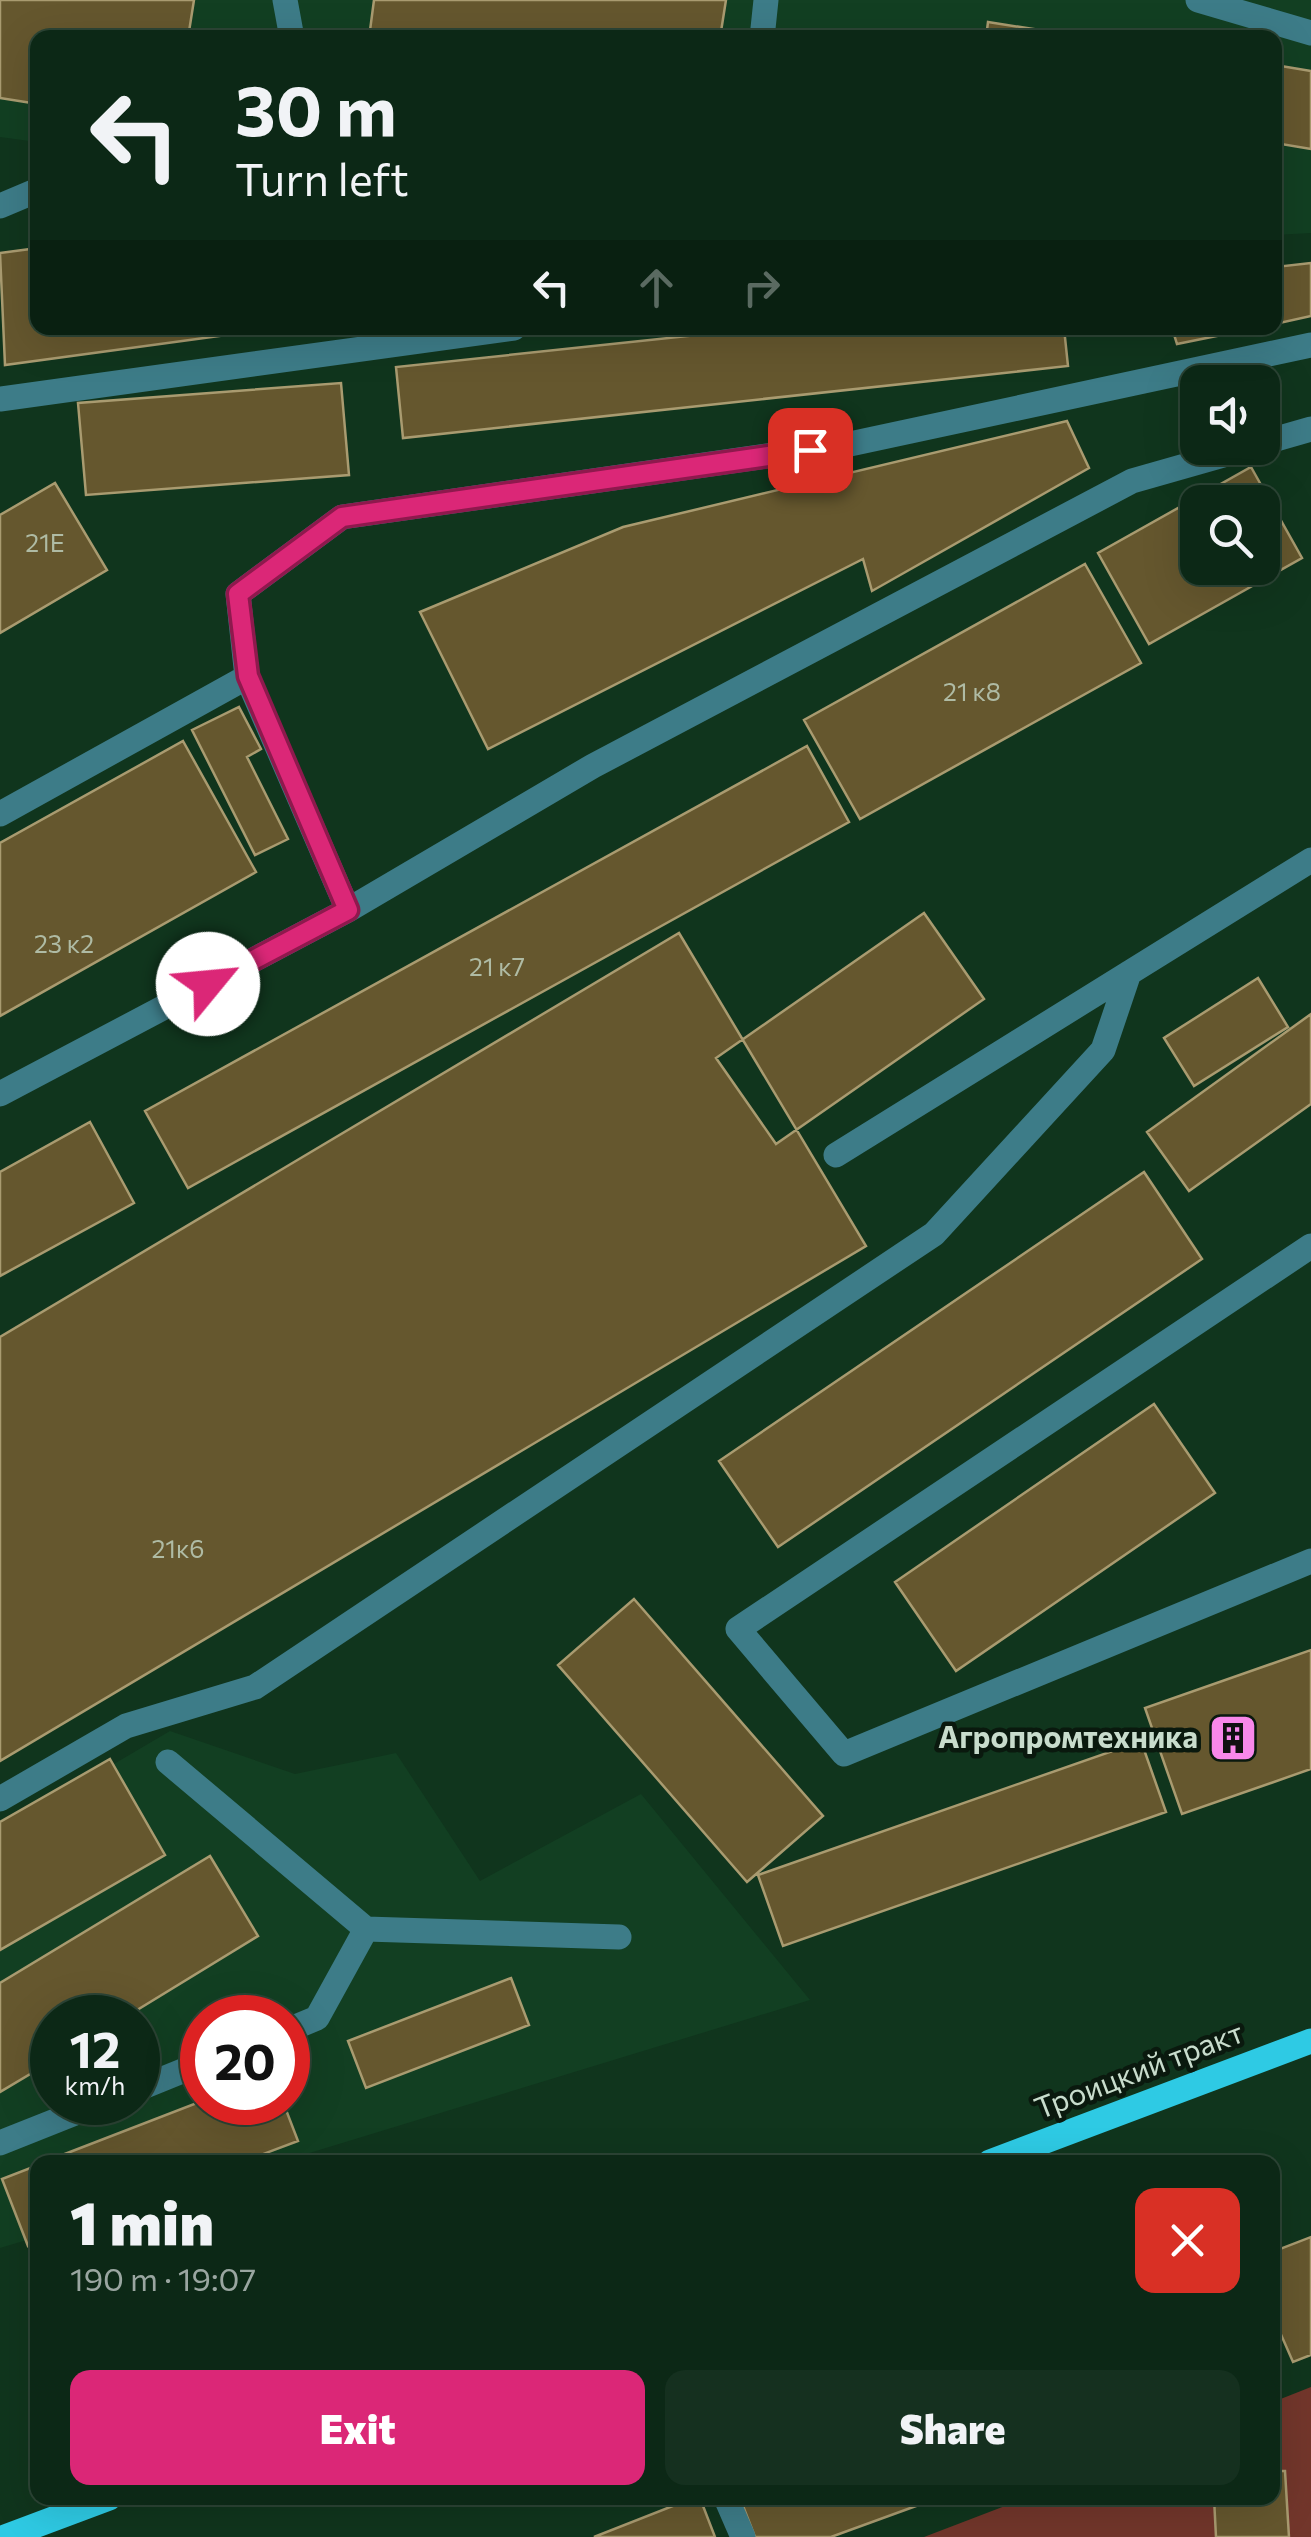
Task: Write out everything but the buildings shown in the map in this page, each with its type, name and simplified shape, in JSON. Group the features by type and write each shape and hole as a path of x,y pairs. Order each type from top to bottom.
{"main road":[{"name":"Троицкий тракт","path":"1009,2155 1311,2041"},
{"path":"5,2537 90,2505"}],"lane":[{"path":"285,0 291,30"},
{"path":"763,30 766,0"},
{"path":"1198,0 1311,32"},
{"path":"0,206 30,193"},
{"path":"0,399 463,335"},
{"path":"348,910 248,676 238,594 342,517 850,444 1311,345"},
{"path":"1280,439 1311,430"},
{"path":"0,1094 348,910 593,766 1132,481 1188,465"},
{"path":"0,814 248,676"},
{"path":"836,1156 1311,860"},
{"path":"0,1799 126,1726 255,1687 934,1234 1104,1050 1129,973"},
{"path":"1311,1246 738,1630 844,1754 1311,1561"},
{"path":"168,1762 366,1930 619,1938"},
{"path":"310,2021 318,2018 366,1930"},
{"path":"0,2143 45,2125"},
{"path":"729,2505 742,2537"}],"shaded area":[{"path":"0,0 1311,0 1311,233 1282,235 1282,30 30,30 30,141 0,137"},
{"path":"170,1731 295,1774 396,1753 480,1881 641,1794 810,2000 303,2155 30,2155 30,2239 0,2248 0,1831"},
{"path":"1311,2387 1311,2537 924,2537 1008,2505 1280,2505 1280,2399"}],"place":[{"name":"Агропромтехника","path":"1233,1738"}],"route":[{"path":"208,984 348,910 248,676 238,594 342,517 810,450"}]}
